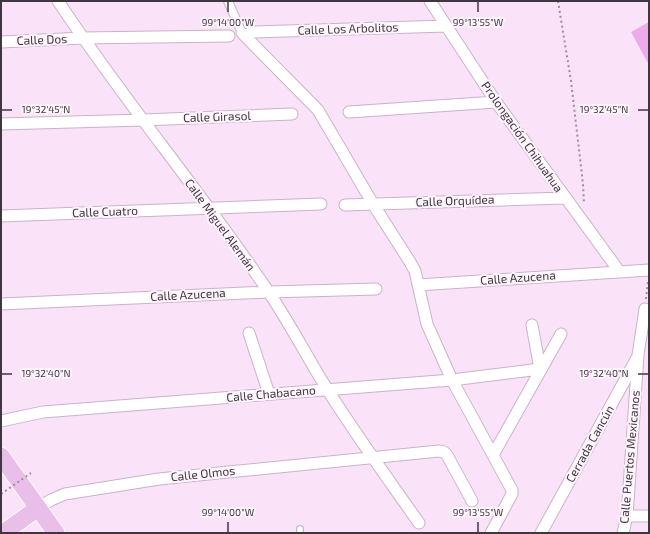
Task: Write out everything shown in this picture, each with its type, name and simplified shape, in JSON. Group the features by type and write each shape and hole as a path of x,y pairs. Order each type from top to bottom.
{"main road":[{"path":"1,456 56,533"},
{"path":"3,533 38,508"}],"street":[{"name":"Calle Miguel Alemán","path":"58,1 82,38 269,292 327,389 372,457 419,523"},
{"path":"228,1 246,32 318,110 373,204 410,262 418,285 427,324 452,380 512,490 512,494 491,533"},
{"name":"Prolongación Chihuahua","path":"430,1 496,102 618,271"},
{"name":"Calle Los Arbolitos","path":"246,32 446,26"},
{"path":"82,38 229,36"},
{"name":"Calle Dos","path":"1,42 82,38"},
{"path":"349,112 496,102"},
{"name":"Calle Girasol","path":"1,124 292,114"},
{"name":"Calle Orquídea","path":"345,205 565,198"},
{"path":"208,208 320,204"},
{"name":"Calle Cuatro","path":"1,216 208,208"},
{"name":"Calle Azucena","path":"418,285 649,270"},
{"name":"Calle Azucena","path":"1,304 269,292 376,289"},
{"name":"Calle Puertos Mexicanos","path":"623,533 627,516 638,355 645,309"},
{"path":"532,325 540,369"},
{"path":"249,333 269,394"},
{"path":"494,455 540,369 561,334"},
{"name":"Cerrada Cancún","path":"541,533 638,355"},
{"name":"Calle Chabacano","path":"1,421 43,412 452,380 540,369"},
{"name":"Calle Olmos","path":"38,508 65,494 159,479 372,457 444,452 472,501"},
{"path":"627,516 649,516"}],"path":[{"path":"558,1 572,81 582,170 584,224"},
{"path":"645,309 649,270"},
{"path":"1,494 31,473"}],"shaded area":[{"path":"649,22 649,65 631,32"}]}
